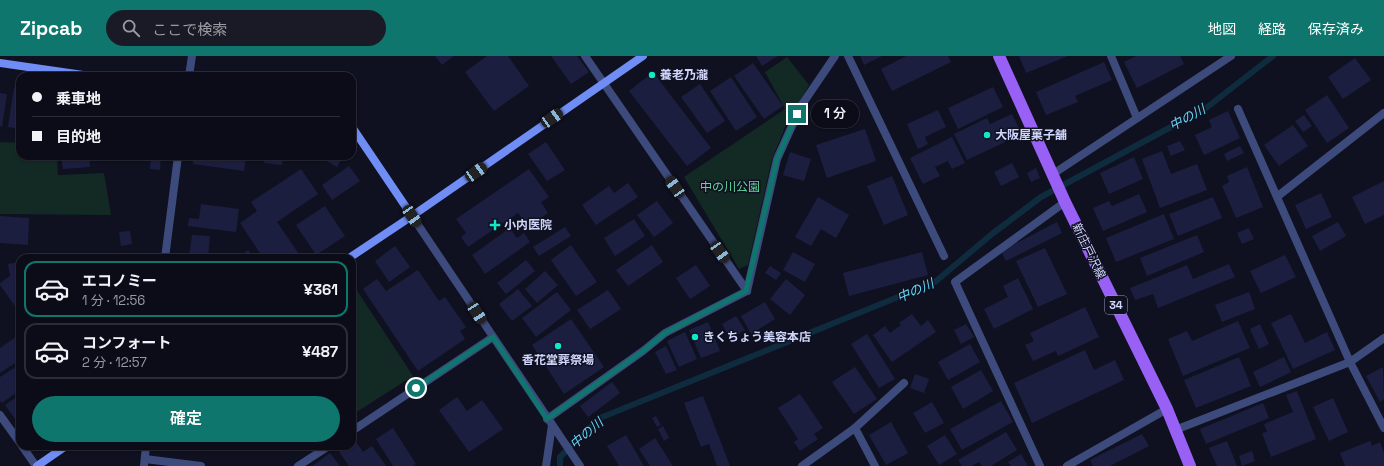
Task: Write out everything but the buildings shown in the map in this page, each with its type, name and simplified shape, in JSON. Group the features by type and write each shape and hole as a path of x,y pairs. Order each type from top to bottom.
{"main road":[{"name":"新庄戸沢線","path":"999,56 1065,202 1167,409 1190,466"}],"street":[{"path":"190,72 192,56"},
{"path":"586,56 746,291"},
{"path":"355,254 643,56"},
{"path":"546,466 549,422 665,333 746,291 777,159 801,106 835,56"},
{"path":"848,56 944,256"},
{"path":"1111,56 1137,118"},
{"path":"1053,174 1231,56"},
{"path":"0,63 62,72"},
{"path":"1238,109 1278,196 1350,362 1384,428"},
{"path":"1278,196 1384,113"},
{"path":"356,133 578,463"},
{"path":"166,254 177,160"},
{"path":"1040,466 955,282 1065,202"},
{"path":"356,427 493,337"},
{"path":"1175,430 1350,362 1384,338"},
{"path":"802,466 855,428 904,383"},
{"path":"1067,466 1167,409"},
{"path":"0,415 16,437"},
{"path":"855,428 875,466"},
{"path":"25,450 37,466 60,450"},
{"path":"146,450 145,462 201,466"},
{"path":"298,466 323,450"}],"green space":[{"name":"中の川公園","path":"787,57 809,85 786,125 772,159 748,265 739,269 684,177 785,109 765,72"},
{"path":"0,142 16,143 16,160 57,160 58,175 104,173 111,215 0,214"},
{"path":"356,289 413,376 356,412"}],"waterway":[{"name":"中の川","path":"560,466 560,457 600,418 935,282 992,234 1041,197 1206,108 1273,56"}],"place":[{"name":"養老乃瀧","path":"652,75"},
{"name":"大阪屋菓子舗","path":"987,135"},
{"name":"小内医院","path":"495,225"},
{"name":"きくちょう美容本店","path":"695,337"},
{"name":"香花堂葬祭場","path":"558,346"}],"route":[{"path":"416,388 493,337 547,419 643,351 665,333 746,291 777,159 797,114"}]}
